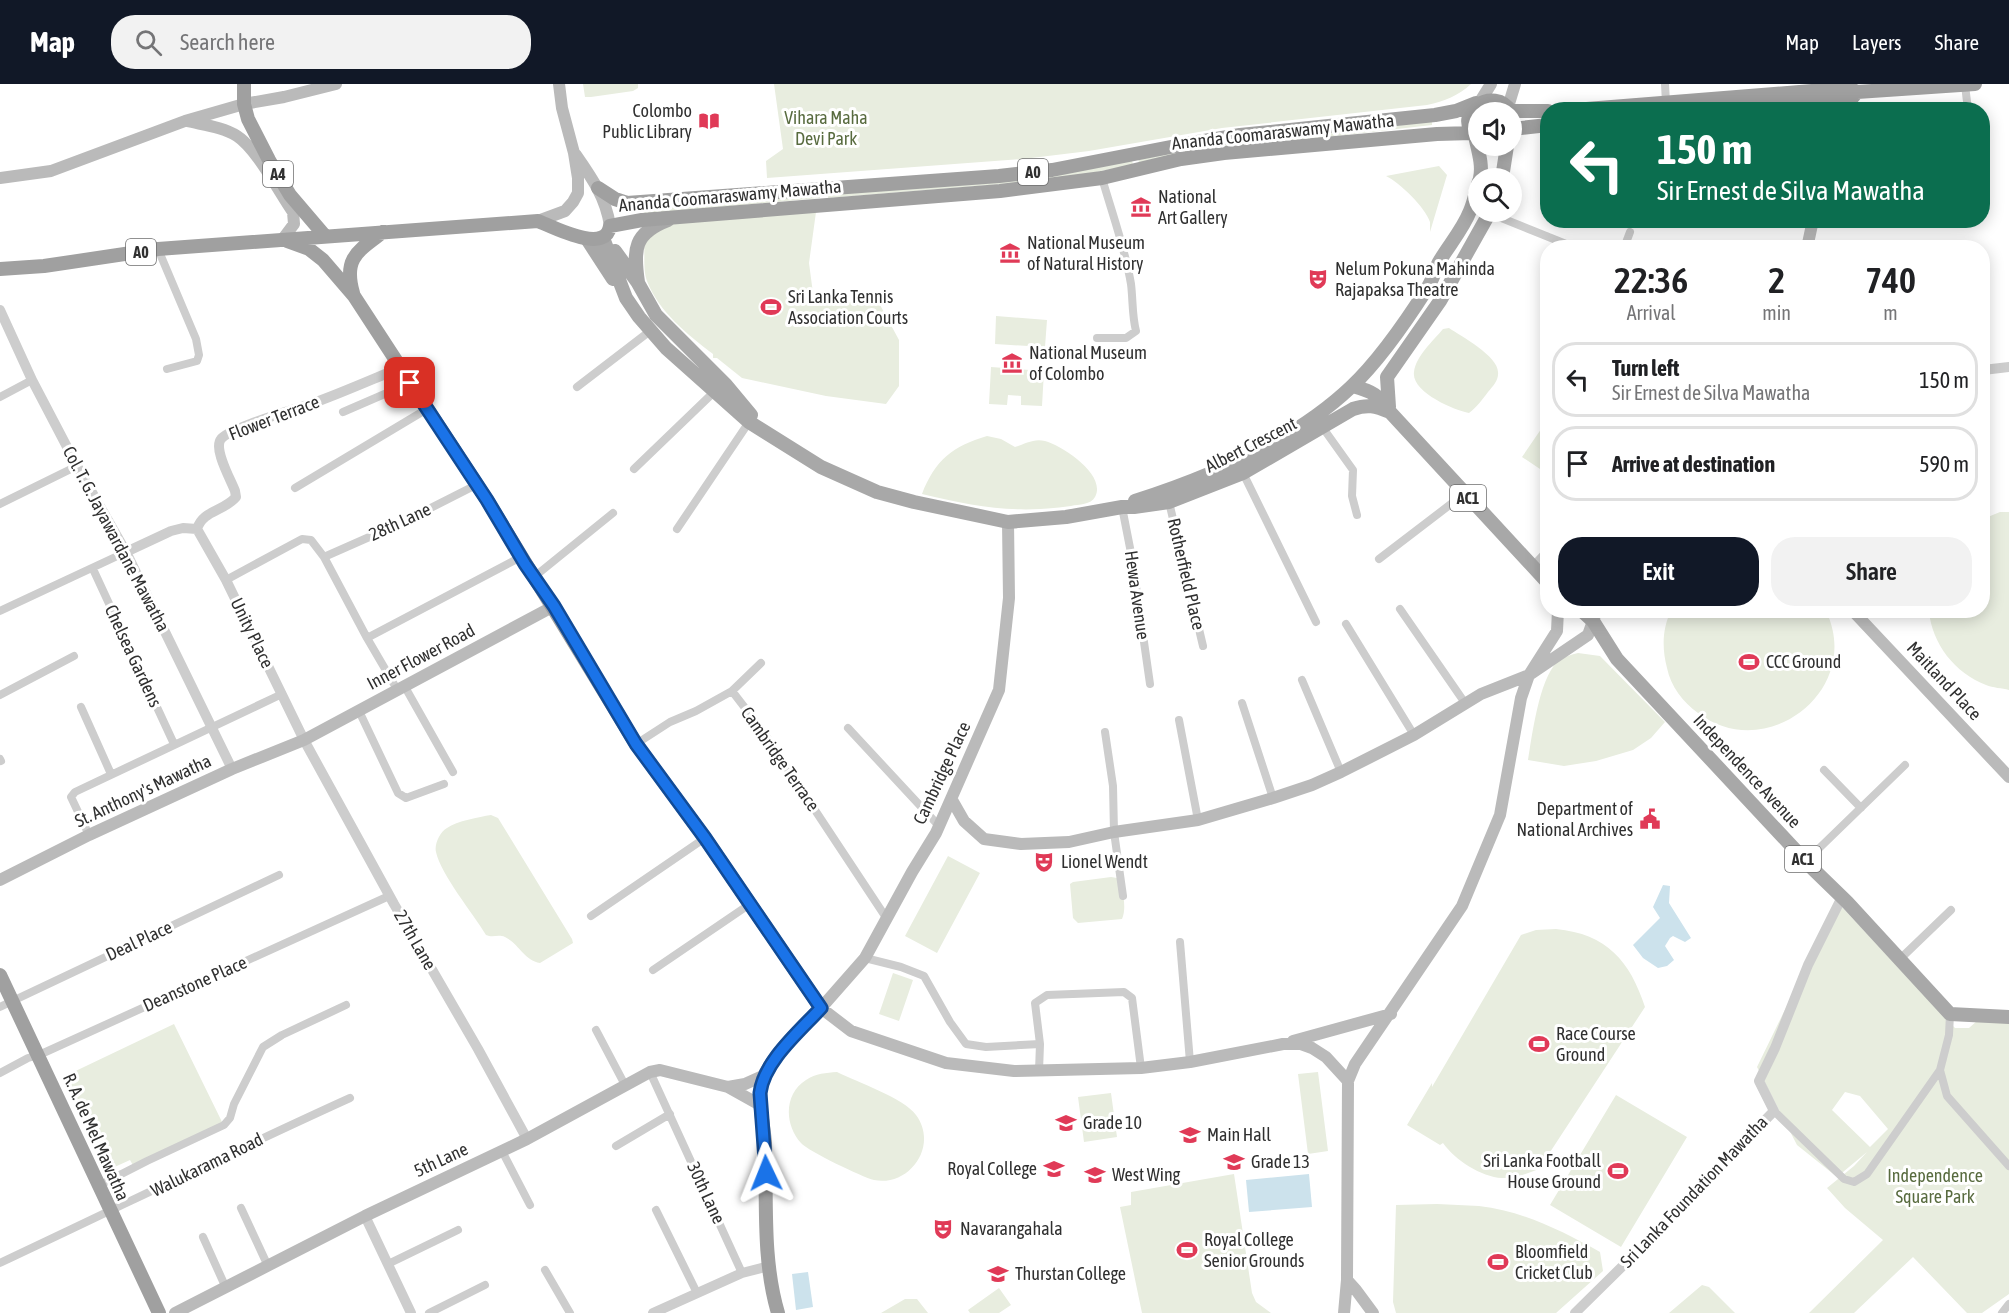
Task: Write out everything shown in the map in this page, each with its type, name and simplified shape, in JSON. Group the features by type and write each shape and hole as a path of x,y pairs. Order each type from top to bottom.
{"highway":[{"name":"A4","path":"244,84 244,104 252,129 290,195 325,236"},
{"path":"1809,102 1828,100 1849,88 1974,84"},
{"path":"1479,102 1496,99 1500,102"},
{"path":"1720,102 1828,100"},
{"name":"Ananda Coomaraswamy Mawatha","path":"598,188 615,199 627,203 999,176 1052,170 1240,135 1436,115 1468,106"},
{"path":"1522,111 1540,111"},
{"path":"1522,126 1540,125"},
{"name":"Ananda Coomaraswamy Mawatha","path":"0,269 44,266 158,249 538,221 587,239 642,220 1000,191 1102,178 1181,159 1224,153 1437,134 1468,136"},
{"path":"354,296 349,279 350,267 355,254 383,232"},
{"path":"282,240 309,249 326,262 354,296 554,606 636,744 705,838 821,1008 770,1065 762,1081 760,1093 765,1141 769,1266 771,1290 778,1313"},
{"name":"R. A. de Mel Mawatha","path":"0,975 159,1313"}],"main road":[{"path":"0,178 51,171 185,121 244,104 336,84"},
{"path":"538,221 565,211 576,197 579,184 559,84"},
{"path":"1479,102 1491,84"},
{"path":"1512,102 1515,84"},
{"path":"185,121 218,128 236,135 253,153 293,213 294,224 282,240"},
{"path":"574,153 598,188 608,213 606,233 626,298"},
{"name":"Albert Crescent","path":"1122,507 1227,466 1267,445 1305,423 1352,386 1372,364 1430,285 1438,264 1468,215"},
{"path":"638,284 634,259 638,242 642,235 655,225 676,217"},
{"path":"1390,412 1387,377 1440,302 1484,222"},
{"path":"606,233 656,315 726,385 766,433"},
{"path":"587,239 626,298"},
{"name":"Albert Crescent","path":"626,298 650,331 714,392 749,422 821,467 877,492 1008,522 1066,517 1122,507 1169,502 1244,473 1353,409 1372,405 1390,412"},
{"path":"1372,364 1377,374 1387,377"},
{"path":"1352,386 1381,398 1390,412"},
{"name":"AC1","path":"1390,412 1540,574"},
{"path":"1261,463 1267,445"},
{"name":"Cambridge Place","path":"821,1008 865,958 887,919 952,800 999,690 1009,598 1008,522"},
{"name":"Inner Flower Road","path":"304,740 554,606"},
{"path":"1344,1313 1347,1281 1348,1081 1355,1064 1462,906 1500,815 1521,698 1529,675 1557,631 1558,618"},
{"path":"952,800 964,821 984,839 1021,844 1069,842 1114,832 1198,820 1312,785 1414,735 1481,694 1529,675 1588,635 1594,618"},
{"name":"Independence Avenue","path":"1596,618 1617,659 1950,1014"},
{"name":"Maitland Place","path":"1860,618 2009,777"},
{"name":"St. Anthony's Mawatha","path":"0,880 89,835 232,769 304,740"},
{"path":"821,1008 851,1032 946,1063 1014,1071 1141,1068 1190,1062 1283,1044 1390,1014"},
{"path":"1950,1014 2009,1017"},
{"path":"1283,1044 1301,1044 1312,1048 1326,1057 1348,1081"},
{"path":"650,1072 660,1070 728,1087 762,1106"},
{"name":"5th Lane","path":"175,1313 226,1288 267,1264 527,1139 650,1072"},
{"path":"728,1087 745,1084 765,1075"},
{"path":"1347,1281 1373,1313"}],"street":[{"path":"1665,84 1666,102"},
{"path":"1965,85 1967,102"},
{"path":"1097,338 1126,338 1136,331 1131,285 1121,241 1102,178"},
{"path":"1513,222 1557,240"},
{"path":"1627,240 1630,232"},
{"path":"158,249 196,339 199,356 196,361 167,369"},
{"name":"Col. T. G. Jayawardane Mawatha","path":"0,310 32,380 126,552 232,769"},
{"path":"577,387 650,331"},
{"path":"1990,369 2009,367"},
{"name":"Flower Terrace","path":"197,529 204,517 229,505 236,497 219,454 219,442 222,438 243,426 320,400 400,368"},
{"path":"0,397 32,380"},
{"path":"342,412 410,383"},
{"path":"634,469 714,392"},
{"path":"295,488 427,409"},
{"path":"677,529 749,422"},
{"path":"1323,428 1353,470 1352,496 1357,516"},
{"path":"0,504 77,466"},
{"path":"1244,473 1316,622"},
{"name":"28th Lane","path":"324,557 401,523 476,485"},
{"path":"1378,559 1464,494"},
{"name":"Rotherfield Place","path":"1169,502 1203,646"},
{"name":"Hewa Avenue","path":"1122,507 1132,558 1150,684"},
{"path":"534,577 613,513"},
{"path":"0,611 171,531 183,528 197,529"},
{"name":"Unity Place","path":"197,529 226,580 304,740"},
{"path":"226,580 302,539 311,540 324,557 367,638 453,772"},
{"path":"367,638 521,557"},
{"path":"1533,566 1540,559"},
{"name":"Chelsea Gardens","path":"93,569 174,744"},
{"path":"1400,609 1465,703"},
{"path":"1346,624 1414,735"},
{"path":"0,695 74,656"},
{"path":"732,691 761,663"},
{"path":"1302,680 1341,772"},
{"name":"Cambridge Terrace","path":"636,744 670,722 732,691 762,730 887,919"},
{"path":"89,835 71,797 75,792 282,694"},
{"path":"1242,703 1274,798"},
{"path":"81,707 111,774"},
{"path":"359,711 398,793 406,798 444,784"},
{"path":"1179,720 1198,820"},
{"path":"848,728 939,826"},
{"path":"1105,732 1113,786 1114,832 1124,896"},
{"name":"27th Lane","path":"304,740 389,896 478,1049 527,1139"},
{"path":"1806,861 1905,765"},
{"path":"1824,770 1861,808"},
{"path":"591,916 705,838"},
{"name":"Deal Place","path":"0,1007 279,875"},
{"name":"Deanstone Place","path":"0,1073 28,1058 389,896"},
{"name":"Sri Lanka Foundation Mawatha","path":"1575,1313 1659,1230 1773,1111 1759,1081 1775,1048 1808,965 1842,897"},
{"path":"653,970 750,904"},
{"path":"1900,959 1950,910"},
{"path":"1180,942 1190,1062"},
{"path":"865,958 901,967 924,976 950,1022 966,1044 986,1047 1040,1044"},
{"path":"1039,1071 1040,1044 1035,1003 1047,995 1124,992 1132,998 1141,1068"},
{"path":"98,1186 224,1125 230,1118 234,1104 263,1047 282,1035 346,1005"},
{"path":"1773,1111 1844,1179 1854,1182 1867,1174 1940,1070 1949,1035 1950,1014"},
{"path":"596,1030 626,1085"},
{"path":"1940,1070 1947,1096 2009,1166"},
{"name":"30th Lane","path":"650,1072 742,1273"},
{"name":"Walukarama Road","path":"0,1263 239,1148 350,1098"},
{"path":"616,1146 670,1114"},
{"path":"502,1151 530,1205"},
{"path":"241,1208 267,1264"},
{"path":"656,1210 697,1293"},
{"path":"365,1216 411,1313"},
{"path":"388,1264 458,1230"},
{"path":"203,1237 226,1288"},
{"path":"653,1313 742,1273 769,1266"},
{"path":"545,1270 570,1313"},
{"path":"429,1313 485,1285"},
{"path":"2002,1313 2009,1304"}],"green space":[{"path":"583,84 638,84 638,88 633,91 585,97"},
{"name":"Vihara Maha Devi Park","path":"774,84 1471,84 1451,98 1427,105 1222,128 1089,151 1023,159 767,178 766,161 783,149"},
{"path":"1432,120 1432,125 1214,150 1139,163 1138,158 1214,144"},
{"path":"1132,160 1133,165 1054,180 828,198 828,192"},
{"path":"1439,166 1447,175 1430,232 1430,222 1423,209 1405,190 1386,176"},
{"path":"819,194 820,198 643,214 642,209"},
{"name":"Sri Lanka Tennis Association Courts","path":"816,212 809,263 814,301 879,303 899,340 899,386 886,404 826,396 742,378 717,358 713,358 713,354 675,322 659,303 647,281 644,244 658,227 683,221"},
{"path":"996,316 1047,320 1045,347 995,344"},
{"path":"1449,328 1486,353 1498,372 1494,385 1469,413 1435,399 1419,386 1415,379 1415,366 1421,355 1443,329"},
{"path":"991,367 1044,371 1042,406 1021,405 1021,396 1008,395 1007,405 989,404"},
{"path":"1540,431 1540,469 1522,457"},
{"path":"987,436 1001,439 1015,447 1041,440 1062,449 1089,471 1097,488 1095,497 1088,503 1071,506 1014,509 978,506 922,494 939,463 964,444"},
{"path":"2000,512 2009,512 2009,690 1992,687 1975,680 1955,665 1940,646 1930,618 1990,618 1990,516"},
{"name":"CCC Ground","path":"1668,618 1828,618 1834,640 1832,668 1820,692 1802,711 1778,724 1752,730 1725,727 1693,709 1678,694 1671,682 1665,661 1664,632"},
{"path":"1578,653 1600,656 1665,722 1651,738 1633,750 1596,761 1564,766 1528,760 1537,709 1545,682 1557,662"},
{"path":"491,815 498,818 572,939 573,943 540,963 530,959 505,937 486,935 444,872 436,852 438,838 444,830 462,821"},
{"path":"948,856 980,873 937,953 905,936"},
{"path":"1117,878 1123,892 1122,919 1078,923 1073,918 1070,884"},
{"name":"Independence Square Park","path":"1841,906 1955,1028 1969,1028 1978,1020 2009,1021 2009,1294 1982,1313 1967,1313 1913,1257 1854,1313 1809,1313 1883,1240 1845,1208 1827,1188 1867,1152 1837,1177 1797,1145 1757,1067 1797,985","holes":["1845,1092 1860,1096 1888,1129 1870,1147 1832,1110"]},
{"name":"Race Course Ground","path":"1556,929 1589,937 1614,953 1632,976 1645,1007 1539,1169 1512,1178 1494,1177 1477,1171 1454,1156 1443,1143 1440,1145 1407,1125 1432,1083 1432,1087 1521,935 1536,930"},
{"path":"893,973 913,980 899,1021 879,1014"},
{"path":"174,1024 224,1126 135,1169 130,1160 108,1170 63,1077"},
{"path":"837,1072 891,1097 916,1115 922,1127 924,1139 917,1162 909,1171 899,1177 874,1180 814,1152 801,1143 795,1135 789,1118 790,1101 794,1093 810,1078"},
{"path":"1318,1072 1328,1151 1308,1154 1298,1074"},
{"path":"1111,1093 1117,1137 1084,1142 1078,1097"},
{"name":"Sri Lanka Football House Ground","path":"1616,1095 1687,1137 1621,1247 1550,1205"},
{"name":"Royal College Senior Grounds","path":"1234,1174 1252,1293 1256,1302 1271,1313 1142,1313 1120,1207 1131,1205 1131,1192"},
{"name":"Bloomfield Cricket Club","path":"1396,1205 1479,1206 1511,1212 1542,1223 1600,1252 1603,1271 1556,1313 1396,1313 1393,1302"},
{"path":"1702,1285 1709,1287 1735,1313 1669,1313"},
{"path":"999,1288 1011,1305 999,1313 970,1313 968,1310"},
{"path":"905,1299 917,1299 928,1313 881,1313"}],"water":[{"path":"1663,885 1670,886 1669,903 1691,938 1685,942 1673,936 1670,938 1665,946 1674,960 1667,966 1658,968 1643,958 1633,945 1660,918 1653,907"},
{"path":"1309,1174 1312,1207 1249,1212 1246,1180"},
{"path":"808,1272 813,1307 796,1310 792,1274"}],"place":[{"name":"Colombo Public Library","path":"709,121"},
{"name":"National Art Gallery","path":"1141,207"},
{"name":"National Museum of Natural History","path":"1010,253"},
{"name":"Nelum Pokuna Mahinda Rajapaksa Theatre","path":"1318,279"},
{"name":"Sri Lanka Tennis Association Courts","path":"771,307"},
{"name":"National Museum of Colombo","path":"1012,363"},
{"name":"CCC Ground","path":"1749,662"},
{"name":"Department of National Archives","path":"1650,819"},
{"name":"Lionel Wendt","path":"1044,862"},
{"name":"Race Course Ground","path":"1539,1044"},
{"name":"Grade 10","path":"1066,1123"},
{"name":"Main Hall","path":"1190,1135"},
{"name":"Grade 13","path":"1234,1162"},
{"name":"Royal College","path":"1054,1169"},
{"name":"Sri Lanka Football House Ground","path":"1618,1171"},
{"name":"West Wing","path":"1095,1175"},
{"name":"Navarangahala","path":"943,1229"},
{"name":"Royal College Senior Grounds","path":"1187,1250"},
{"name":"Bloomfield Cricket Club","path":"1498,1262"},
{"name":"Thurstan College","path":"998,1274"}],"route":[{"path":"410,383 554,606 636,744 705,838 821,1008 770,1065 762,1081 760,1093 766,1173"}]}
